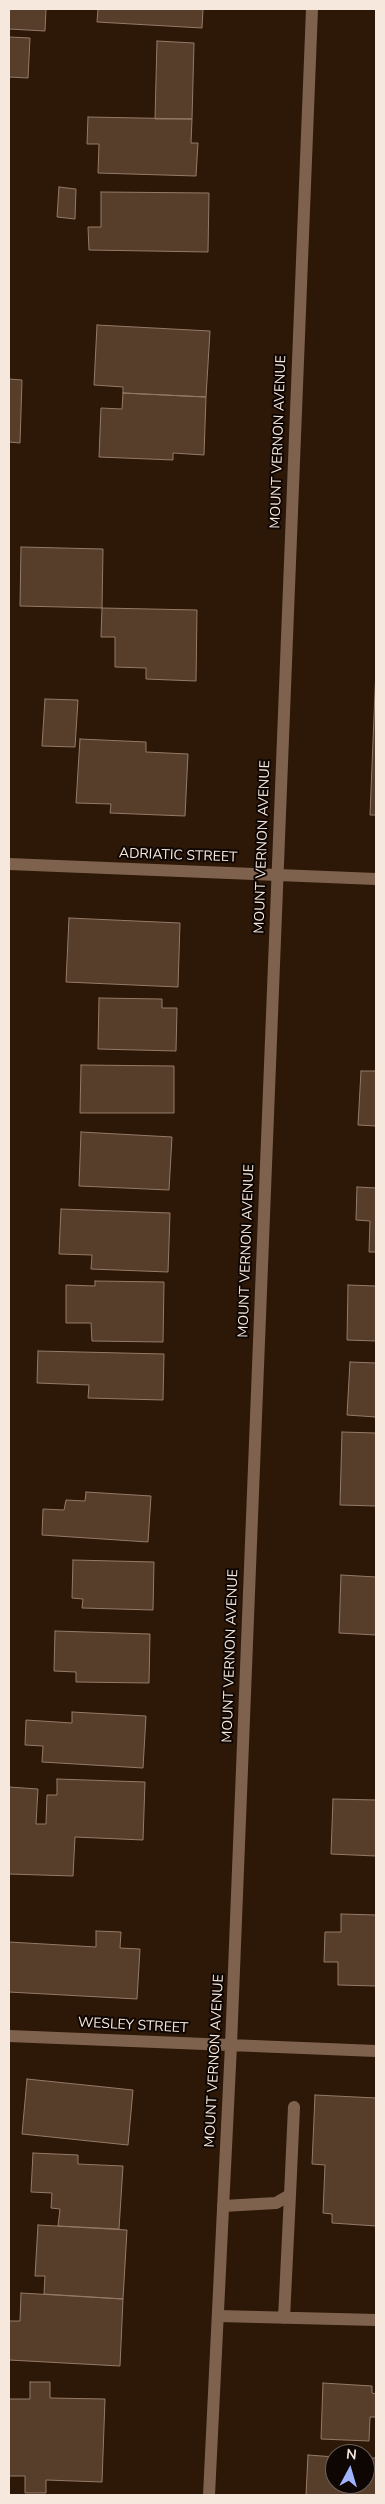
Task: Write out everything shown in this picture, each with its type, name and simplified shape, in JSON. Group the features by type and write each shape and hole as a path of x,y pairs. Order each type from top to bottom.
{"street":[{"name":"MOUNT VERNON AVENUE","path":"209,2495 231,2045 312,9"},
{"name":"ADRIATIC STREET","path":"9,864 376,879"},
{"name":"WESLEY STREET","path":"9,2036 376,2051"},
{"path":"284,2318 294,2107"},
{"path":"223,2206 276,2203 290,2195"},
{"path":"218,2316 376,2320"}],"building":[{"path":"9,9 46,9 45,31 9,29"},
{"path":"98,9 203,9 202,28 97,22"},
{"path":"9,37 30,38 28,78 9,77"},
{"path":"157,41 194,43 192,119 155,119"},
{"path":"88,117 192,119 191,143 198,143 196,176 98,173 99,144 87,144"},
{"path":"59,187 76,189 75,219 57,217"},
{"path":"101,192 209,193 208,252 89,250 88,227 101,227"},
{"path":"97,325 210,331 206,397 123,393 123,387 94,385"},
{"path":"9,379 22,380 20,443 9,442"},
{"path":"123,393 206,397 204,455 173,453 173,460 99,457 101,408 122,409"},
{"path":"21,547 103,549 102,608 20,606"},
{"path":"102,608 197,610 196,681 146,679 146,668 115,667 115,637 101,637"},
{"path":"376,668 376,815 370,815"},
{"path":"45,699 78,700 75,747 42,746"},
{"path":"80,739 146,742 146,752 188,754 185,816 110,813 111,804 76,803"},
{"path":"69,918 180,923 178,987 66,982"},
{"path":"99,998 162,999 162,1008 177,1008 176,1051 98,1049"},
{"path":"81,1065 174,1066 174,1113 80,1113"},
{"path":"361,1071 376,1071 376,1126 358,1125"},
{"path":"81,1132 172,1137 169,1190 79,1186"},
{"path":"357,1187 376,1188 376,1252 369,1252 370,1221 356,1220"},
{"path":"61,1209 170,1213 168,1272 91,1269 92,1255 59,1254"},
{"path":"95,1281 164,1282 163,1342 92,1341 91,1323 66,1323 66,1285 95,1286"},
{"path":"348,1285 376,1286 376,1341 347,1340"},
{"path":"38,1351 164,1354 163,1400 88,1398 89,1385 37,1383"},
{"path":"350,1362 376,1363 376,1417 347,1415"},
{"path":"342,1432 376,1433 376,1506 340,1505"},
{"path":"86,1492 151,1496 148,1542 42,1535 43,1509 64,1510 66,1500 85,1501"},
{"path":"73,1560 154,1562 153,1610 82,1608 83,1599 72,1598"},
{"path":"341,1575 376,1577 376,1635 339,1633"},
{"path":"55,1631 150,1634 149,1683 76,1682 76,1672 54,1671"},
{"path":"72,1712 146,1716 143,1768 42,1762 43,1746 25,1745 26,1720 72,1723"},
{"path":"57,1779 145,1782 143,1840 75,1837 73,1876 9,1874 9,1787 38,1789 36,1824 46,1824 47,1795 57,1795"},
{"path":"333,1799 376,1800 376,1856 331,1854"},
{"path":"341,1914 376,1915 376,1986 338,1985 338,1962 324,1962 325,1932 341,1932"},
{"path":"96,1931 121,1932 120,1948 140,1949 137,1999 9,1992 9,1942 96,1947"},
{"path":"27,2079 133,2090 128,2145 22,2134"},
{"path":"315,2095 376,2098 376,2226 332,2223 332,2214 323,2213 325,2165 312,2164"},
{"path":"33,2153 78,2155 78,2164 123,2166 119,2229 58,2226 60,2209 51,2208 52,2193 31,2192"},
{"path":"38,2225 127,2230 123,2299 44,2294 45,2276 35,2276"},
{"path":"21,2293 123,2299 120,2366 9,2360 9,2321 20,2321"},
{"path":"30,2382 50,2382 50,2398 105,2399 102,2482 46,2480 46,2493 25,2493 25,2476 9,2476 9,2399 30,2399"},
{"path":"323,2383 372,2386 372,2393 376,2394 376,2417 370,2417 369,2441 321,2439"},
{"path":"308,2455 325,2456 325,2494 375,2494 376,2458 376,2495 306,2495"}]}
